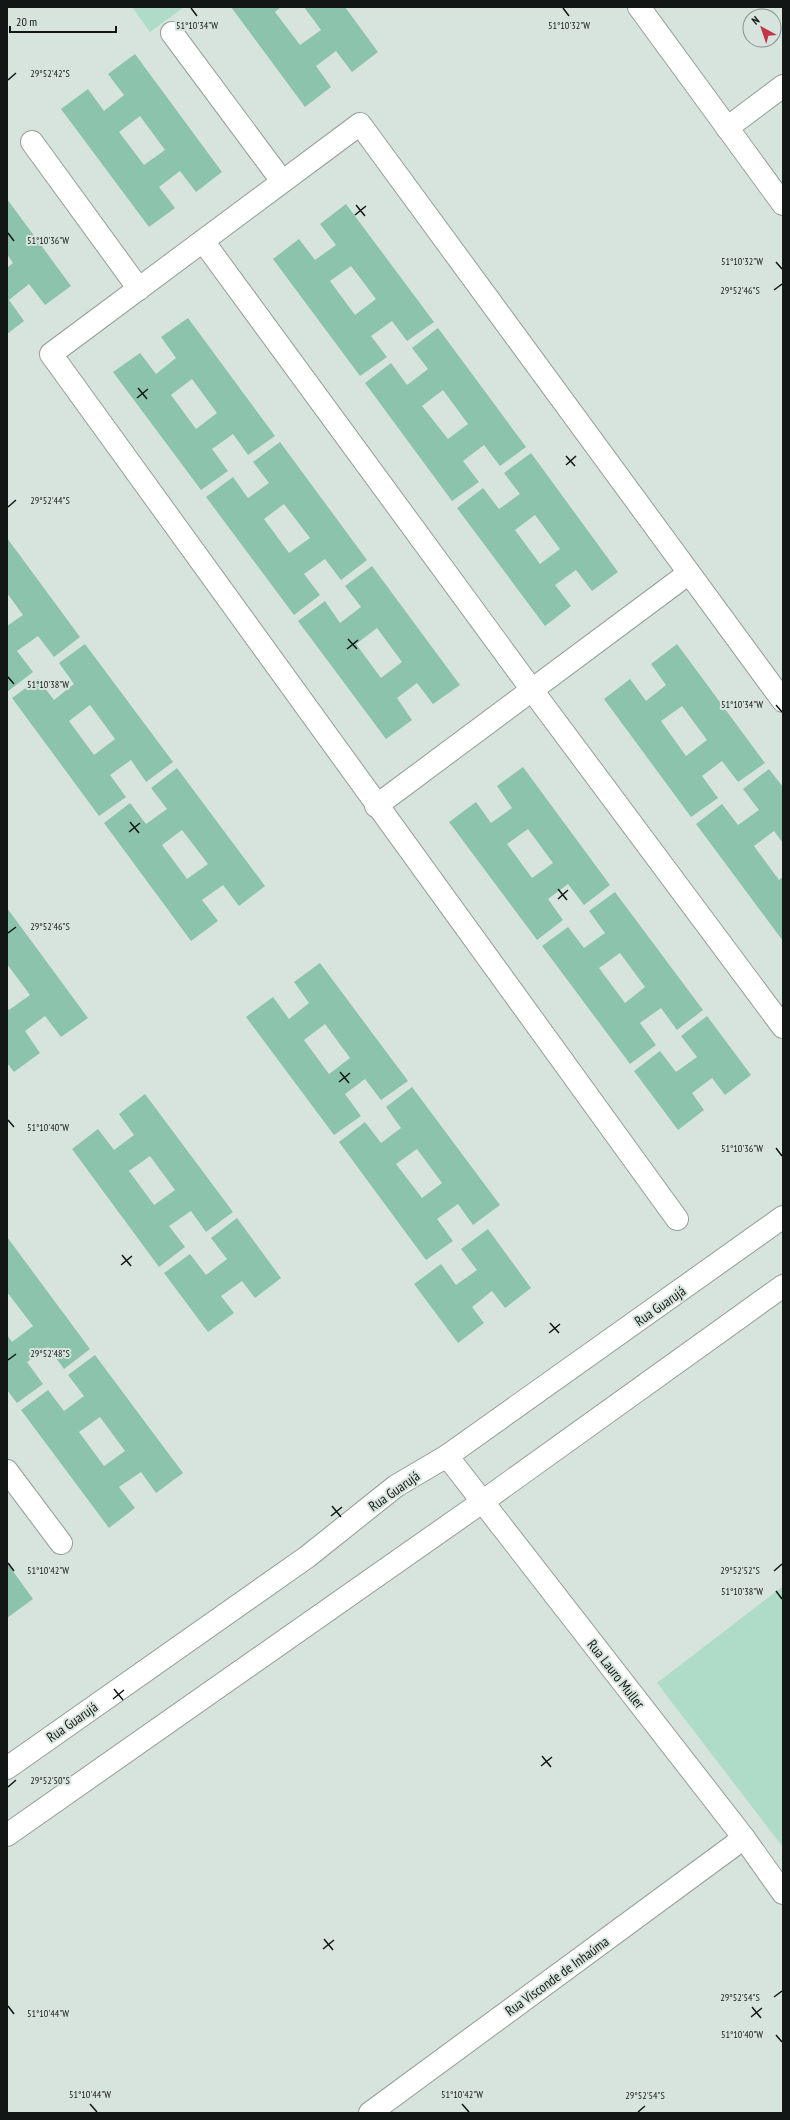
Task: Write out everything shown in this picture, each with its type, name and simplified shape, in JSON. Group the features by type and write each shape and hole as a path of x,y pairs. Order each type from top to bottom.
{"street":[{"path":"639,7 783,204"},
{"path":"172,33 282,181"},
{"path":"727,128 783,86"},
{"path":"677,1220 376,806 51,354 360,124 783,700"},
{"path":"32,142 139,289"},
{"path":"203,241 532,690 783,1027"},
{"path":"376,806 689,573"},
{"name":"Rua Guarujá","path":"7,1768 307,1557 396,1486 447,1456 783,1217"},
{"path":"7,1836 482,1502 783,1286"},
{"name":"Rua Lauro Muller","path":"447,1456 744,1838 783,1893"},
{"path":"7,1470 62,1543"},
{"name":"Rua Visconde de Inhaúma","path":"370,2113 744,1838"}],"green space":[{"path":"132,7 184,7 150,32"},
{"path":"783,1586 783,1845 782,1846 657,1683"}],"building":[{"path":"231,7 281,7 275,12 300,45 321,30 304,7 345,7 378,52 352,72 336,51 316,66 331,87 305,107"},
{"path":"135,54 222,172 196,192 180,171 159,187 175,208 149,227 61,109 88,89 104,111 124,95 108,74","holes":["140,116 165,150 144,165 119,132"]},
{"path":"7,199 71,286 45,305 29,284 9,300 24,321 7,334 7,268 13,263 7,254"},
{"path":"346,204 434,322 407,341 392,321 371,336 387,357 360,376 273,259 299,239 315,260 336,245 320,224","holes":["351,266 376,299 355,315 330,281"]},
{"path":"188,318 275,436 248,455 233,434 212,449 228,471 201,490 113,372 140,353 156,374 176,358 161,337","holes":["192,379 217,413 196,429 171,395"]},
{"path":"438,328 526,447 500,466 484,445 463,461 479,482 452,501 365,383 391,363 407,385 428,369 412,348","holes":["443,390 468,424 448,439 422,406"]},
{"path":"280,442 367,560 341,580 325,559 304,574 320,595 294,615 206,497 233,477 248,498 269,483 253,462","holes":["284,504 310,538 289,553 264,519"]},
{"path":"531,453 618,572 592,591 576,570 555,585 571,606 545,626 457,508 483,488 499,509 520,494 504,473","holes":["535,515 560,549 540,564 515,530"]},
{"path":"7,538 80,637 54,657 38,636 17,651 33,672 7,692 7,626 23,615 7,593"},
{"path":"372,566 460,685 433,704 417,683 397,698 412,720 386,739 298,621 325,601 340,623 361,607 345,586","holes":["377,628 402,662 381,678 356,644"]},
{"path":"85,644 173,762 146,782 131,760 110,775 126,797 99,816 12,698 38,679 54,700 74,684 59,663","holes":["90,705 115,739 94,755 69,721"]},
{"path":"677,644 765,763 738,782 722,761 702,776 718,798 691,817 604,699 630,679 646,701 666,685 651,664","holes":["682,706 707,740 686,756 661,721"]},
{"path":"523,767 610,885 584,905 568,884 548,899 563,920 537,940 449,822 476,802 491,823 512,808 497,786","holes":["528,829 553,863 532,878 507,844"]},
{"path":"177,768 265,886 239,906 223,885 202,900 218,921 191,941 104,823 130,803 146,824 167,809 151,788","holes":["182,830 208,864 187,879 162,845"]},
{"path":"769,769 783,787 783,843 774,831 754,846 779,880 783,877 783,941 696,824 722,804 738,825 759,810 743,789"},
{"path":"615,892 703,1010 677,1030 661,1008 640,1023 656,1045 630,1064 542,946 568,927 584,948 605,933 589,911","holes":["620,953 645,987 625,1003 599,968"]},
{"path":"7,908 88,1018 61,1037 45,1016 25,1031 40,1053 14,1072 7,1063 7,1007 9,1010 30,995 7,964"},
{"path":"320,963 408,1081 381,1100 365,1079 345,1094 361,1116 334,1135 246,1017 273,997 289,1019 309,1003 294,982","holes":["325,1024 350,1058 329,1074 304,1040"]},
{"path":"707,1016 751,1075 725,1095 712,1078 692,1093 704,1110 678,1130 634,1071 660,1051 676,1072 697,1057 681,1036"},
{"path":"412,1087 500,1205 473,1225 458,1204 437,1219 453,1241 426,1260 339,1142 365,1122 381,1143 401,1128 386,1107","holes":["417,1149 442,1183 422,1198 396,1164"]},
{"path":"145,1094 233,1212 206,1232 191,1211 169,1226 185,1247 159,1267 72,1149 98,1129 114,1150 134,1135 119,1114","holes":["150,1156 175,1190 154,1205 129,1171"]},
{"path":"237,1218 281,1278 255,1298 242,1281 221,1296 234,1313 208,1332 164,1273 190,1254 206,1275 227,1259 211,1238"},
{"path":"488,1229 531,1288 505,1308 492,1291 472,1307 484,1323 458,1343 414,1284 441,1264 456,1285 477,1270 461,1249"},
{"path":"7,1237 90,1349 64,1369 48,1347 27,1362 43,1384 17,1403 7,1390 7,1335 12,1342 33,1326 7,1292"},
{"path":"95,1355 183,1473 156,1493 141,1472 119,1487 135,1508 109,1528 21,1410 48,1390 64,1411 84,1396 68,1375","holes":["100,1417 125,1451 104,1466 79,1432"]},
{"path":"7,1563 33,1599 7,1618"}]}
